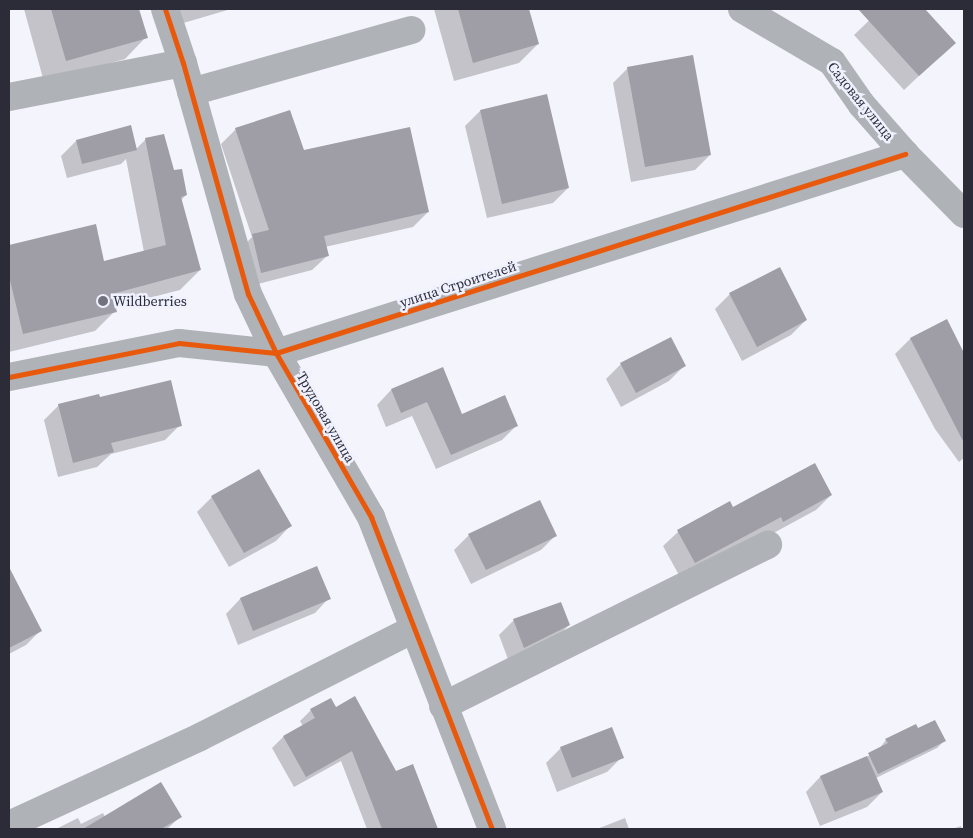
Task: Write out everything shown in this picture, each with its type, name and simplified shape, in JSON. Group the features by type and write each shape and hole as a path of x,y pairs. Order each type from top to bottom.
{"street":[{"name":"Трудовая улица","path":"164,9 183,63 248,294 276,353 371,517 492,829"},
{"name":"Садовая улица","path":"742,9 832,62 862,106 905,154 964,214"},
{"path":"191,92 411,30"},
{"path":"9,97 183,63"},
{"name":"улица Строителей","path":"9,377 179,343 276,353 905,154"},
{"path":"444,706 768,545"},
{"path":"9,825 200,738 414,629"}],"building":[{"path":"51,9 139,9 148,38 66,61"},
{"path":"458,9 529,9 539,44 473,63"},
{"path":"858,9 925,9 956,43 919,76"},
{"path":"693,55 711,155 645,167 627,67"},
{"path":"547,94 569,188 502,204 480,110"},
{"path":"290,110 304,150 410,127 429,212 324,236 329,256 261,273 252,234 269,230 235,128"},
{"path":"131,125 137,150 82,164 76,140"},
{"path":"164,134 174,170 182,169 187,195 181,197 201,270 112,294 117,312 23,334 9,276 9,245 96,224 104,261 166,245 145,138"},
{"path":"780,267 807,320 757,347 729,293"},
{"path":"947,319 964,353 964,443 910,338"},
{"path":"671,337 686,366 636,393 620,363"},
{"path":"443,367 462,414 505,395 518,426 451,455 427,402 401,413 391,389"},
{"path":"171,380 182,426 111,443 114,452 73,463 58,404 99,394 100,397"},
{"path":"815,463 832,495 783,522 781,517 695,563 677,530 730,501 733,507"},
{"path":"259,469 292,526 244,553 211,496"},
{"path":"540,500 557,536 486,570 468,534"},
{"path":"317,566 331,599 253,631 240,598"},
{"path":"9,567 42,631 9,648"},
{"path":"561,602 570,625 524,648 513,619"},
{"path":"355,696 396,771 413,764 438,829 382,829 352,751 306,777 283,736 315,718 310,709 331,698 336,707"},
{"path":"935,720 946,741 878,774 868,753 888,743 885,739 916,724 918,728"},
{"path":"612,727 624,758 572,778 560,747"},
{"path":"867,756 883,792 835,812 820,776"},
{"path":"161,782 182,817 161,829 83,829"}],"cycle path":[{"path":"165,9 183,63 248,294 276,353 371,517 492,829"},
{"path":"9,377 179,343 276,353 905,154"}],"place":[{"name":"Wildberries","path":"103,301"}]}
